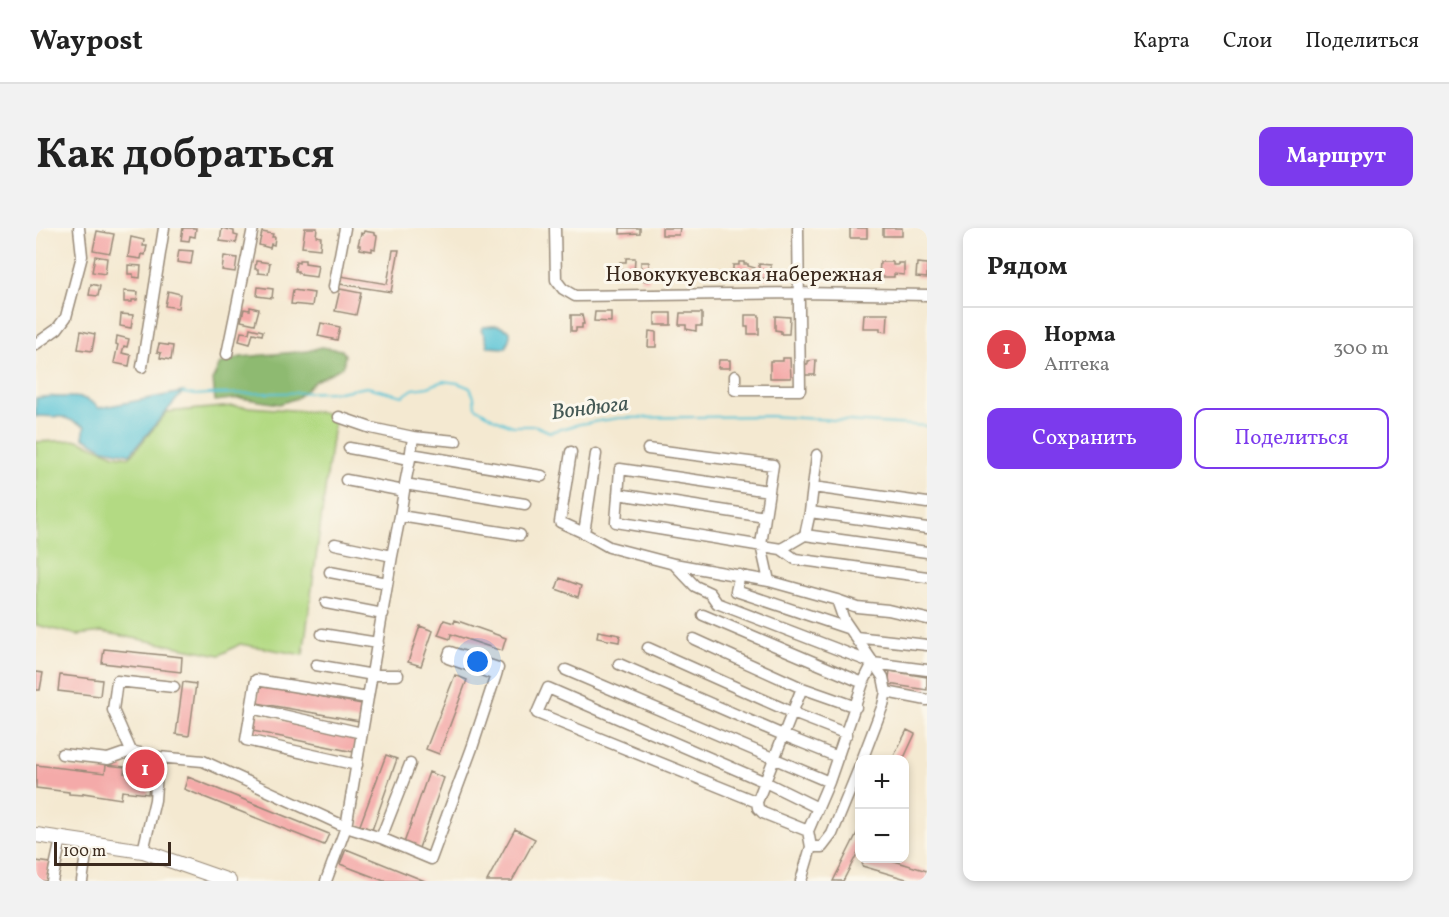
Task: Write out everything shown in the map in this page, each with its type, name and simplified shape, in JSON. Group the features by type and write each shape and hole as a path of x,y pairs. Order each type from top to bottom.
{"main road":[{"path":"36,835 143,851 224,880"}],"street":[{"path":"36,344 57,329 66,317 82,256 79,228"},
{"path":"142,367 164,228"},
{"path":"228,354 253,228"},
{"path":"333,287 345,228"},
{"name":"Новокукуевская набережная","path":"555,228 556,280 563,289 575,296 800,293 927,295"},
{"path":"735,376 735,390 800,390 798,228"},
{"path":"339,417 371,428 413,437 456,441"},
{"path":"326,881 346,827 413,437"},
{"path":"349,448 542,476"},
{"path":"648,449 773,465 761,545 769,581"},
{"path":"571,452 560,522 609,547 674,564 769,581 857,607 888,610 927,619"},
{"path":"584,533 596,454"},
{"path":"805,535 817,455"},
{"path":"769,491 620,469 616,522 781,549 795,559 927,577"},
{"path":"345,480 525,504"},
{"path":"813,487 927,503"},
{"path":"618,494 765,517"},
{"path":"810,512 927,528"},
{"path":"400,516 520,535"},
{"path":"781,549 805,535 927,552"},
{"path":"335,544 392,556"},
{"path":"674,564 695,586 710,593 717,603 873,663 927,670"},
{"path":"330,572 387,583"},
{"path":"740,575 735,591 853,633 927,645"},
{"path":"837,600 844,620 883,677 886,692 864,755"},
{"path":"326,603 382,614"},
{"path":"703,615 863,684"},
{"path":"322,634 378,643"},
{"path":"694,639 802,688 856,707"},
{"path":"648,648 793,713 847,734"},
{"path":"801,881 811,846 808,831 829,782 863,684 873,663"},
{"path":"619,664 838,757"},
{"path":"316,665 373,675 398,675"},
{"path":"566,670 829,782"},
{"path":"62,754 108,759 131,751 203,761 346,827 381,838 431,859 496,675"},
{"path":"357,765 246,740 251,708 256,680 368,698"},
{"path":"131,751 113,710 117,681 174,687"},
{"path":"757,802 537,713 548,688 765,782 818,808"},
{"path":"802,688 757,802 758,808 763,813 808,831"},
{"path":"886,692 927,700"},
{"path":"251,708 362,733"},
{"path":"143,851 154,800 158,756"},
{"path":"381,838 410,764"},
{"path":"811,846 822,847 832,834 855,778"},
{"path":"52,881 61,838"},
{"path":"82,881 88,842"}],"green space":[{"path":"321,347 342,350 345,355 343,367 315,381 297,398 279,404 240,398 215,401 213,379 220,364 241,357 308,351"},
{"path":"233,406 320,412 335,416 303,655 240,644 220,655 102,632 78,635 36,625 36,442 78,440 115,455 130,457 167,412"}],"water":[{"path":"499,326 510,331 506,348 488,347 481,330 483,327"},
{"path":"183,392 130,454 104,449 83,437 85,426 63,417 36,417 36,398 39,397 82,398 99,408"}],"building":[{"path":"183,228 196,228 195,237 190,236 189,241 181,240"},
{"path":"222,228 234,231 234,235 238,236 236,243 220,241"},
{"path":"305,228 317,228 316,236 321,237 320,249 302,247"},
{"path":"620,228 640,228 640,233 620,234"},
{"path":"662,228 680,228 679,235 662,235"},
{"path":"850,228 867,228 867,238 850,238"},
{"path":"883,228 902,228 902,236 883,236"},
{"path":"97,231 114,234 110,253 93,250"},
{"path":"364,231 375,233 377,236 375,249 372,248 372,251 360,249 358,245 361,233 363,234"},
{"path":"262,232 273,234 272,237 275,237 274,245 271,244 270,248 259,245"},
{"path":"131,237 144,240 143,246 147,246 145,255 142,254 141,259 128,257"},
{"path":"179,250 193,251 191,264 177,262"},
{"path":"393,250 399,250 391,292 340,284 341,276 387,284"},
{"path":"95,256 107,258 105,274 92,272"},
{"path":"224,256 237,258 235,272 222,270"},
{"path":"626,258 635,258 634,274 625,274 626,270 619,270 620,262 626,262"},
{"path":"299,260 318,265 316,277 301,275 295,271 296,262 299,263"},
{"path":"256,261 270,263 268,274 258,273 258,269 255,269"},
{"path":"641,262 649,262 649,281 641,280"},
{"path":"739,262 755,268 754,276 738,276 738,273 733,272 733,265 739,265"},
{"path":"880,262 893,262 893,265 904,263 904,275 879,277"},
{"path":"917,263 927,264 927,278 916,277"},
{"path":"759,264 771,265 771,279 759,278"},
{"path":"128,265 141,266 140,278 128,274"},
{"path":"91,284 100,286 98,296 89,295"},
{"path":"258,287 273,289 272,298 257,296"},
{"path":"340,289 361,293 356,315 335,311"},
{"path":"293,290 314,293 312,306 291,304"},
{"path":"124,291 138,292 137,300 124,302"},
{"path":"168,291 180,294 178,308 165,306"},
{"path":"250,307 259,309 255,324 241,321 244,309 250,310"},
{"path":"595,312 611,312 611,322 594,321"},
{"path":"655,313 671,313 671,325 655,325"},
{"path":"680,313 702,313 702,326 696,326 696,331 686,329 686,325 679,325"},
{"path":"121,314 133,315 131,328 120,326"},
{"path":"864,314 888,314 887,332 880,331 880,328 863,328"},
{"path":"571,315 582,315 584,324 582,328 571,331"},
{"path":"745,315 759,315 759,334 748,334 748,327 745,327"},
{"path":"775,316 790,317 789,334 781,334 781,331 775,330"},
{"path":"321,323 340,327 337,340 318,336"},
{"path":"250,328 263,331 262,335 253,333 250,344 239,341 241,332 249,333"},
{"path":"81,331 95,334 92,351 78,349"},
{"path":"649,331 656,332 656,347 648,347"},
{"path":"117,336 129,339 122,353 131,355 129,366 114,363 118,345 116,344"},
{"path":"159,344 173,346 171,360 160,358 161,353 157,352"},
{"path":"783,358 790,358 791,378 770,378 770,361 783,361"},
{"path":"719,360 730,360 730,368 718,368"},
{"path":"816,360 815,375 802,375 802,364"},
{"path":"560,578 581,586 578,597 556,589"},
{"path":"444,620 454,623 455,620 506,638 502,651 451,634 450,639 438,635"},
{"path":"420,626 433,631 421,666 408,662"},
{"path":"598,631 620,635 619,642 597,638"},
{"path":"104,649 182,657 181,672 102,663"},
{"path":"890,671 927,677 927,690 888,684"},
{"path":"36,672 43,673 40,690 36,690"},
{"path":"60,675 102,680 100,696 58,691"},
{"path":"455,675 467,680 439,754 426,749"},
{"path":"183,682 196,684 189,736 176,734"},
{"path":"259,685 362,704 360,721 257,703"},
{"path":"252,714 357,737 354,752 248,730"},
{"path":"907,730 915,734 905,755 894,755"},
{"path":"386,755 397,759 372,830 360,825"},
{"path":"36,765 105,773 106,765 125,767 124,773 150,776 148,794 122,791 121,799 36,788"},
{"path":"429,772 444,778 419,848 404,843"},
{"path":"188,777 329,834 324,845 184,789"},
{"path":"515,829 535,839 512,881 487,881"},
{"path":"855,837 855,858 843,881 833,881"},
{"path":"346,849 425,881 384,881 340,864"},
{"path":"36,861 50,863 47,881 36,881"},
{"path":"863,863 901,863 927,871 927,881 913,881 862,866"}],"waterway":[{"name":"Вондюга","path":"182,393 196,395 338,392 367,387 403,396 413,389 428,387 443,381 458,383 470,388 475,407 495,419 513,426 536,426 550,432 580,424 619,418 770,416 927,426"}],"place":[{"name":"Норма","path":"145,769"}]}
